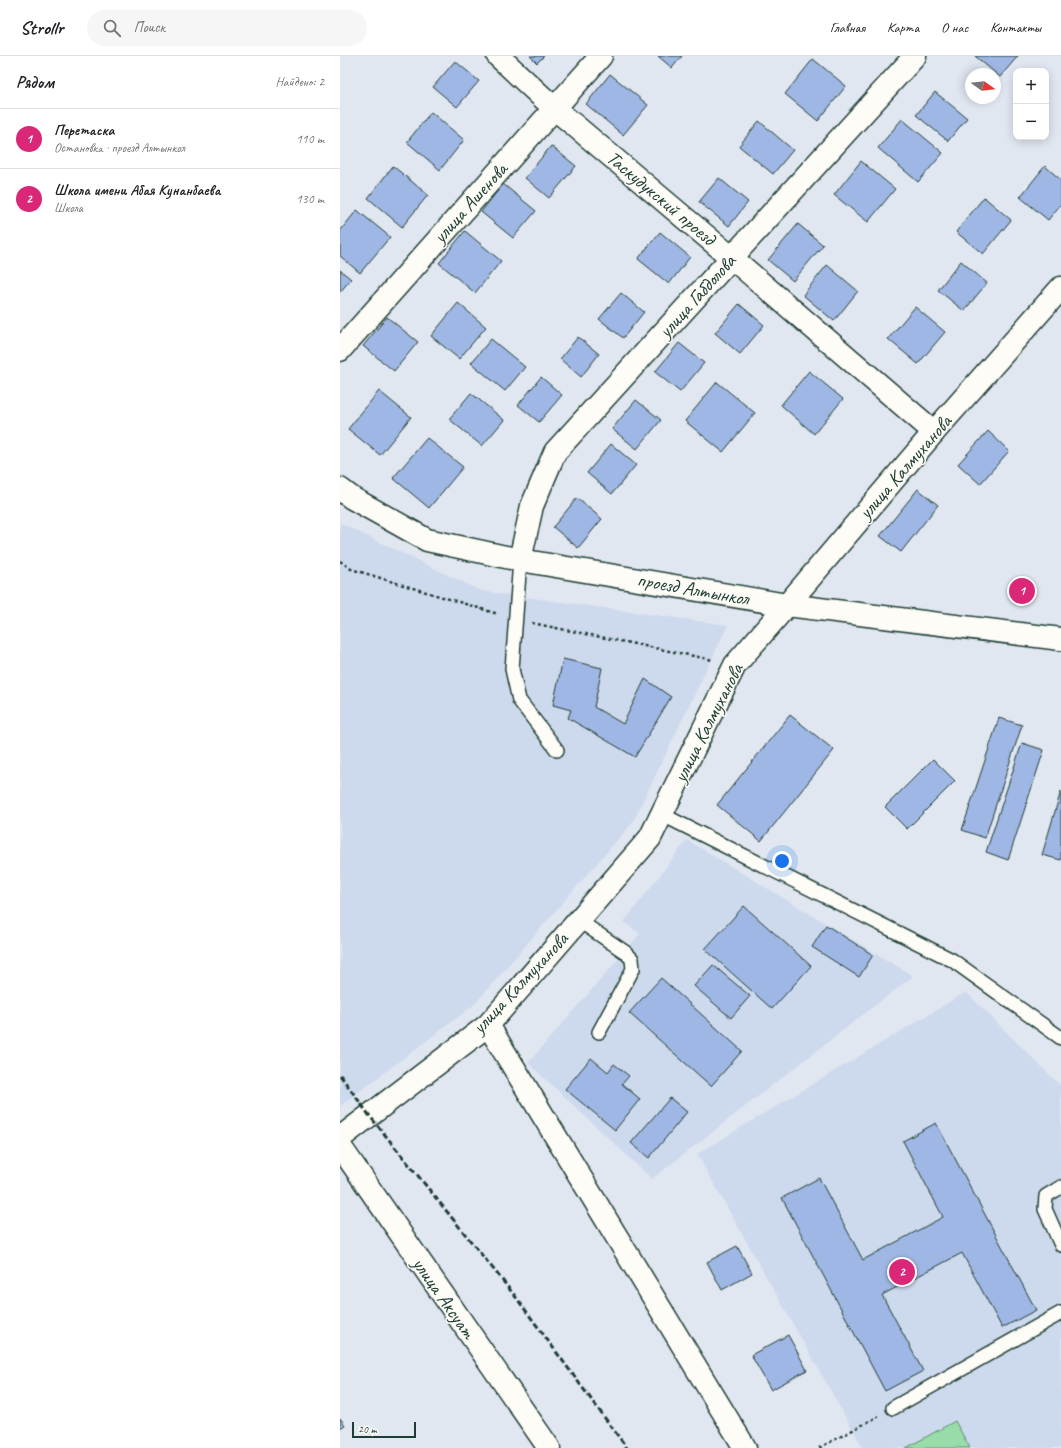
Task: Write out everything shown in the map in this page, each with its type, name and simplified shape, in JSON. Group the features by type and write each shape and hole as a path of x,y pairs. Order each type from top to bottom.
{"street":[{"name":"Таскудукский проезд","path":"498,56 554,108 732,258 934,432"},
{"name":"улица Ашенова","path":"340,350 601,56"},
{"name":"улица Габдолова","path":"520,560 532,506 555,452 915,56"},
{"name":"улица Калмуханова","path":"340,1138 488,1025 650,838 735,665 934,432 1061,288"},
{"name":"проезд Алтынкол","path":"340,489 352,498 427,540 520,560 787,605 1061,639"},
{"path":"488,1025 745,1448"},
{"name":"улица Аксуат","path":"340,1146 549,1448"}],"lane":[{"path":"520,560 512,668 519,700 557,750"},
{"path":"661,814 952,960 1061,1038"},
{"path":"578,920 625,952 632,959 633,969 599,1032"},
{"path":"1061,1187 1046,1196 1044,1209 1061,1245"},
{"path":"893,1408 1061,1313"}],"path":[{"path":"340,561 352,569 516,620 735,665"},
{"path":"819,1448 893,1408"}],"shaded area":[{"path":"340,523 481,591 728,625 633,822 474,1005 340,1106"},
{"path":"687,840 913,976 652,1179 528,1063 640,934 624,922"},
{"path":"966,992 1061,1086 1061,1448 863,1448 697,1154"}],"green space":[{"path":"955,1421 970,1448 906,1448"}],"building":[{"path":"530,56 544,56 537,63"},
{"path":"658,56 682,56 672,68"},
{"path":"975,56 1018,56 1001,76 1001,68 989,68"},
{"path":"813,59 846,86 818,121 785,94"},
{"path":"455,61 479,81 457,107 433,87"},
{"path":"610,74 648,105 623,135 586,104"},
{"path":"935,92 967,118 948,141 916,115"},
{"path":"431,112 464,140 440,170 407,142"},
{"path":"902,119 943,153 918,182 878,148"},
{"path":"759,121 793,150 773,174 739,146"},
{"path":"551,146 576,166 549,198 525,178"},
{"path":"861,161 895,189 868,222 834,195"},
{"path":"393,166 428,195 402,227 368,198"},
{"path":"1045,166 1061,180 1061,204 1048,220 1020,197"},
{"path":"719,178 748,202 729,226 699,202"},
{"path":"503,184 536,211 513,238 481,212"},
{"path":"984,197 1011,220 983,254 956,232"},
{"path":"357,210 390,237 360,273 340,256 340,231"},
{"path":"798,224 823,245 793,281 768,260"},
{"path":"465,231 501,261 475,293 439,263"},
{"path":"660,232 690,257 669,284 638,259"},
{"path":"961,261 987,283 964,311 938,290"},
{"path":"827,265 858,291 834,321 803,295"},
{"path":"340,270 351,279 340,292"},
{"path":"621,293 644,312 623,338 599,319"},
{"path":"458,303 486,327 459,359 431,336"},
{"path":"739,304 764,325 740,354 715,333"},
{"path":"915,307 945,332 918,364 888,339"},
{"path":"387,317 418,342 394,371 363,346"},
{"path":"578,337 599,354 581,377 560,359"},
{"path":"491,339 525,367 505,391 471,363"},
{"path":"679,343 704,363 680,392 655,372"},
{"path":"809,371 843,399 814,434 781,405"},
{"path":"541,377 562,395 539,422 518,405"},
{"path":"717,382 755,413 723,452 685,421"},
{"path":"379,391 411,417 380,455 348,429"},
{"path":"471,393 504,420 482,446 449,419"},
{"path":"636,400 661,420 637,449 612,429"},
{"path":"988,431 1009,451 980,484 958,464"},
{"path":"427,438 463,467 429,508 393,478"},
{"path":"611,444 636,465 612,494 587,473"},
{"path":"918,489 938,505 901,552 880,536"},
{"path":"577,498 602,519 578,548 553,527"},
{"path":"563,659 602,668 594,707 623,724 645,679 671,697 635,757 568,718 571,710 553,705"},
{"path":"790,715 834,750 761,841 717,805"},
{"path":"999,718 1022,725 985,838 962,830"},
{"path":"1022,743 1044,750 1008,860 986,852"},
{"path":"933,759 955,781 907,829 885,807"},
{"path":"1061,791 1061,860 1042,855"},
{"path":"744,906 811,966 772,1009 705,949"},
{"path":"826,925 873,955 859,977 812,947"},
{"path":"713,965 750,996 731,1018 694,986"},
{"path":"661,978 742,1051 711,1086 629,1013"},
{"path":"591,1058 608,1072 614,1064 629,1076 622,1084 640,1099 615,1130 565,1089"},
{"path":"670,1098 687,1112 649,1158 631,1143"},
{"path":"936,1123 1036,1310 1002,1328 962,1253 882,1295 923,1371 885,1391 782,1198 819,1178 863,1260 943,1217 903,1141"},
{"path":"737,1246 752,1273 722,1290 707,1262"},
{"path":"788,1335 807,1370 771,1390 751,1355"},
{"path":"340,1418 345,1425 340,1428"}],"railway":[{"path":"340,1075 369,1115 515,1296 627,1448"}],"place":[{"name":"Перетаска","path":"1022,591"},
{"name":"Школа имени Абая Кунанбаева","path":"902,1272"}]}
